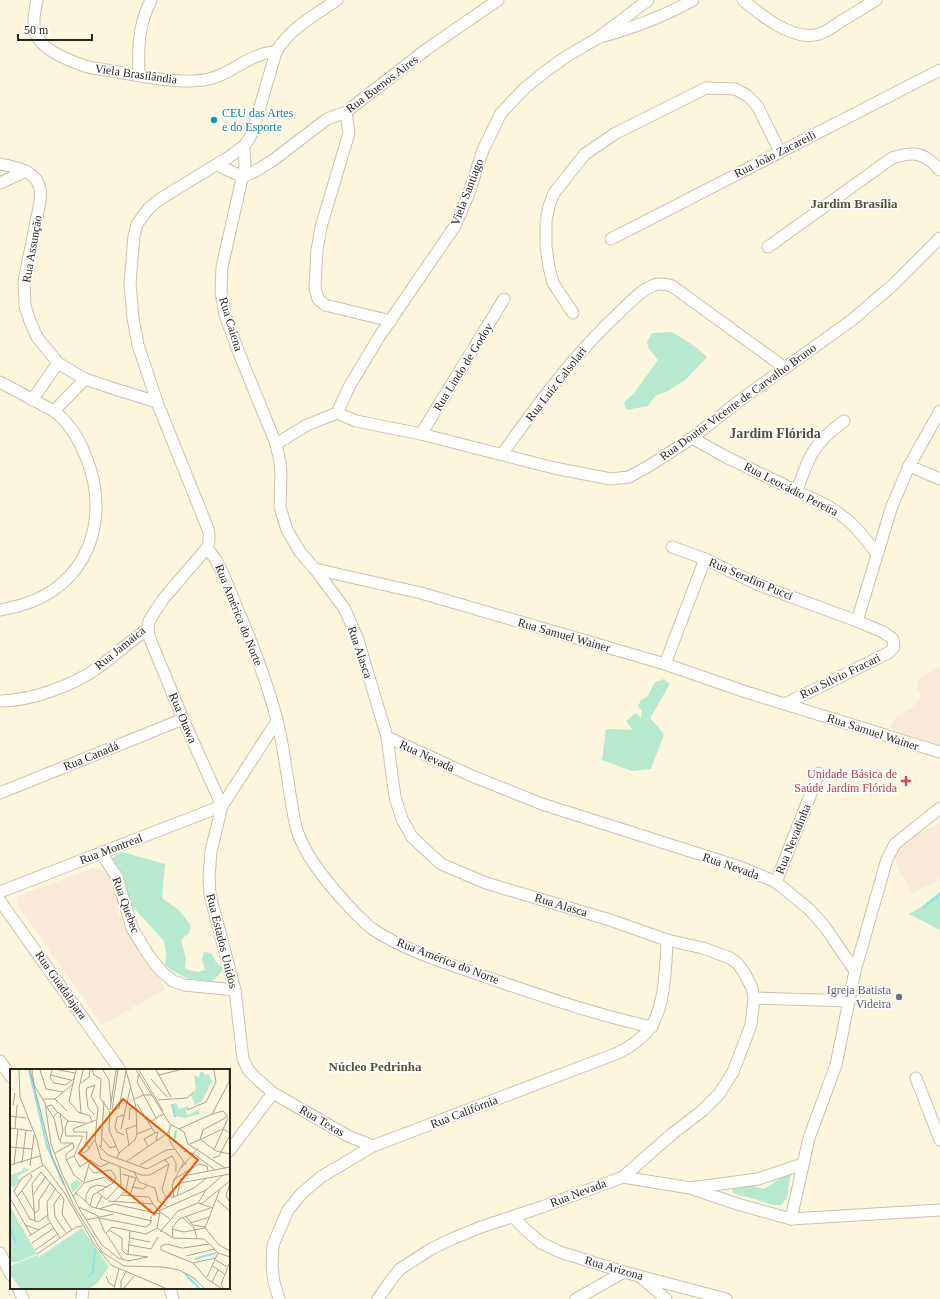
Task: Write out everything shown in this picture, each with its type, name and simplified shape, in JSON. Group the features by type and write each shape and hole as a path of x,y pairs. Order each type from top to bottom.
{"street":[{"name":"Viela Brasilândia","path":"37,0 34,21 36,36 48,48 63,58 86,66 139,76 191,82 208,80 222,75 257,56 267,52 276,52"},
{"path":"139,76 138,49 142,21 151,0"},
{"path":"207,548 210,536 208,529 157,402 138,345 133,318 130,283 134,236 137,224 149,208 160,199 217,165 244,146 253,131 276,52 281,44 296,29 336,0"},
{"name":"Rua Buenos Aires","path":"243,177 259,169 327,119 346,112 427,49 498,0"},
{"name":"Viela Santiago","path":"337,413 349,387 379,338 455,226 469,193 483,150 501,113 525,88 546,71 567,56 598,38 648,0"},
{"name":"Viela Santiago","path":"598,38 625,30 658,17 693,0"},
{"path":"743,0 764,17 788,30 808,36 819,34 830,29 876,0"},
{"name":"Rua João Zacareili","path":"611,239 940,70"},
{"path":"573,313 553,283 546,247 546,221 549,206 554,193 585,154 616,133 706,88 735,89 748,96 758,107 780,152"},
{"path":"346,112 349,133 321,227 317,250 314,288 318,299 325,305 391,321"},
{"name":"Rua Caiena","path":"244,146 246,166 222,267 221,292 225,314 233,339 276,444"},
{"path":"768,247 892,158 906,154 924,156 933,162 940,170"},
{"path":"229,157 243,177"},
{"path":"0,164 14,166 26,171"},
{"path":"217,165 243,177"},
{"path":"0,183 26,171"},
{"name":"Rua Assunção","path":"26,171 34,178 40,188 40,202 24,281 25,306 37,337 58,363 86,379 115,390 157,402"},
{"name":"Rua Doutor Vicente de Carvalho Bruno","path":"337,413 356,421 421,434 554,468 611,479 629,477 692,438 739,401 852,320 894,284 940,238"},
{"name":"Rua Luiz Calsolari","path":"502,454 576,357 633,299 650,287 660,284 672,286 785,368"},
{"name":"Rua Lindo de Godoy","path":"421,434 504,299"},
{"path":"32,400 58,363"},
{"path":"54,411 86,379"},
{"path":"0,382 54,411 70,426 80,441 93,476 95,494 95,525 90,544 74,573 46,596 31,602 0,610"},
{"path":"857,621 892,506 909,466 940,411"},
{"path":"315,569 292,541 283,519 280,502 280,462 276,444 307,425 337,413"},
{"path":"797,491 809,458 824,437 844,421"},
{"name":"Rua Leocádio Pereira","path":"692,438 726,457 840,513 860,532 877,554"},
{"path":"909,466 940,478"},
{"path":"672,547 705,559"},
{"name":"Rua Jamaica","path":"0,701 33,696 79,679 97,668 130,641 148,629 149,621 164,598 207,548"},
{"name":"Rua América do Norte","path":"207,548 216,560 223,574 247,631 264,677 277,721 298,834 309,855 332,887 351,909 373,930 406,947 456,967 572,1006 652,1027"},
{"name":"Rua Serafim Pucci","path":"665,664 705,559 759,585 857,621"},
{"name":"Rua Samuel Wainer","path":"315,569 420,593 665,664 746,692 940,752"},
{"name":"Rua Alasca","path":"315,569 344,608 357,637 387,737 395,798 402,819 412,837 441,864 486,883 610,920 667,940 703,948 730,958 738,964 749,980 754,998 751,1025 733,1072 719,1094 702,1111 672,1134 623,1177"},
{"name":"Rua Silvio Fracari","path":"786,704 837,677 877,659 892,650 894,643 890,637 857,621"},
{"name":"Rua Otawa","path":"148,629 150,639 183,719 222,806"},
{"name":"Rua Canadá","path":"0,793 183,719"},
{"name":"Rua Estados Unidos","path":"273,1093 249,1071 243,1059 235,990 210,895 209,878 211,852 222,806 277,721"},
{"name":"Rua Nevada","path":"387,737 472,776 542,804 740,867 776,882 810,910 825,927 856,971"},
{"name":"Rua Nevadinha","path":"776,882 819,773"},
{"name":"Rua Montreal","path":"0,892 222,806"},
{"path":"791,1219 809,1138 836,1065 856,971 890,851 905,835 940,808"},
{"name":"Rua Quebec","path":"101,853 117,877 132,928 149,956 162,972 173,981 184,985 235,990"},
{"name":"Rua Guadalajara","path":"0,900 119,1069"},
{"name":"Rua Califórnia","path":"279,1299 274,1282 272,1257 273,1245 288,1210 302,1193 321,1177 373,1146 618,1053 639,1040 652,1027 659,1010 663,993 667,940"},
{"path":"754,998 849,1001"},
{"path":"0,1061 10,1076"},
{"path":"916,1078 940,1140"},
{"path":"230,1150 273,1093"},
{"name":"Rua Texas","path":"273,1093 348,1136 373,1146"},
{"name":"Rua Nevada","path":"378,1299 390,1280 400,1268 413,1259 454,1238 623,1177 690,1188 758,1179 803,1164"},
{"path":"690,1188 737,1204 791,1219 940,1210"},
{"name":"Rua Arizona","path":"513,1217 541,1243 560,1252 640,1277 720,1298"},
{"path":"0,1253 10,1272"},
{"path":"576,1299 624,1272"},
{"path":"640,1277 666,1299"},
{"path":"19,1289 24,1299"},
{"path":"82,1299 83,1289"},
{"path":"170,1289 173,1299"}],"shaded area":[{"path":"940,668 940,745 890,728 896,717 914,706 922,696 918,691 918,682 922,676"},
{"path":"940,823 940,879 912,893 895,862 895,853 903,842"},
{"path":"94,868 104,870 113,880 121,907 117,913 166,989 102,1025 17,904 17,898 25,893"}],"green space":[{"path":"672,332 696,347 707,357 685,380 668,391 655,396 648,406 626,410 624,402 634,393 658,360 649,349 647,342 652,333"},
{"path":"664,679 670,684 650,718 664,734 651,769 632,771 602,760 606,729 633,730 626,721 636,713 641,719 642,711 638,706 641,700 648,696 655,682"},
{"path":"122,852 165,864 162,898 179,910 191,926 189,933 181,940 186,958 185,969 198,972 205,970 202,959 204,952 211,953 216,962 224,969 213,980 208,982 195,981 175,972 165,965 166,953 164,941 124,895 111,859"},
{"path":"940,896 940,930 909,914"},
{"path":"791,1172 787,1198 781,1205 774,1205 733,1193 732,1188 734,1184 744,1184 764,1189"}],"waterway":[{"path":"924,907 940,894"}],"place":[{"name":"CEU das Artes e do Esporte","path":"214,120"},
{"name":"Unidade Básica de Saúde Jardim Flórida","path":"906,781"},
{"name":"Igreja Batista Videira","path":"899,997"}],"district":[{"name":"Jardim Brasília","path":"854,203"},
{"name":"Jardim Flórida","path":"775,433"},
{"name":"Núcleo Pedrinha","path":"375,1066"}]}
